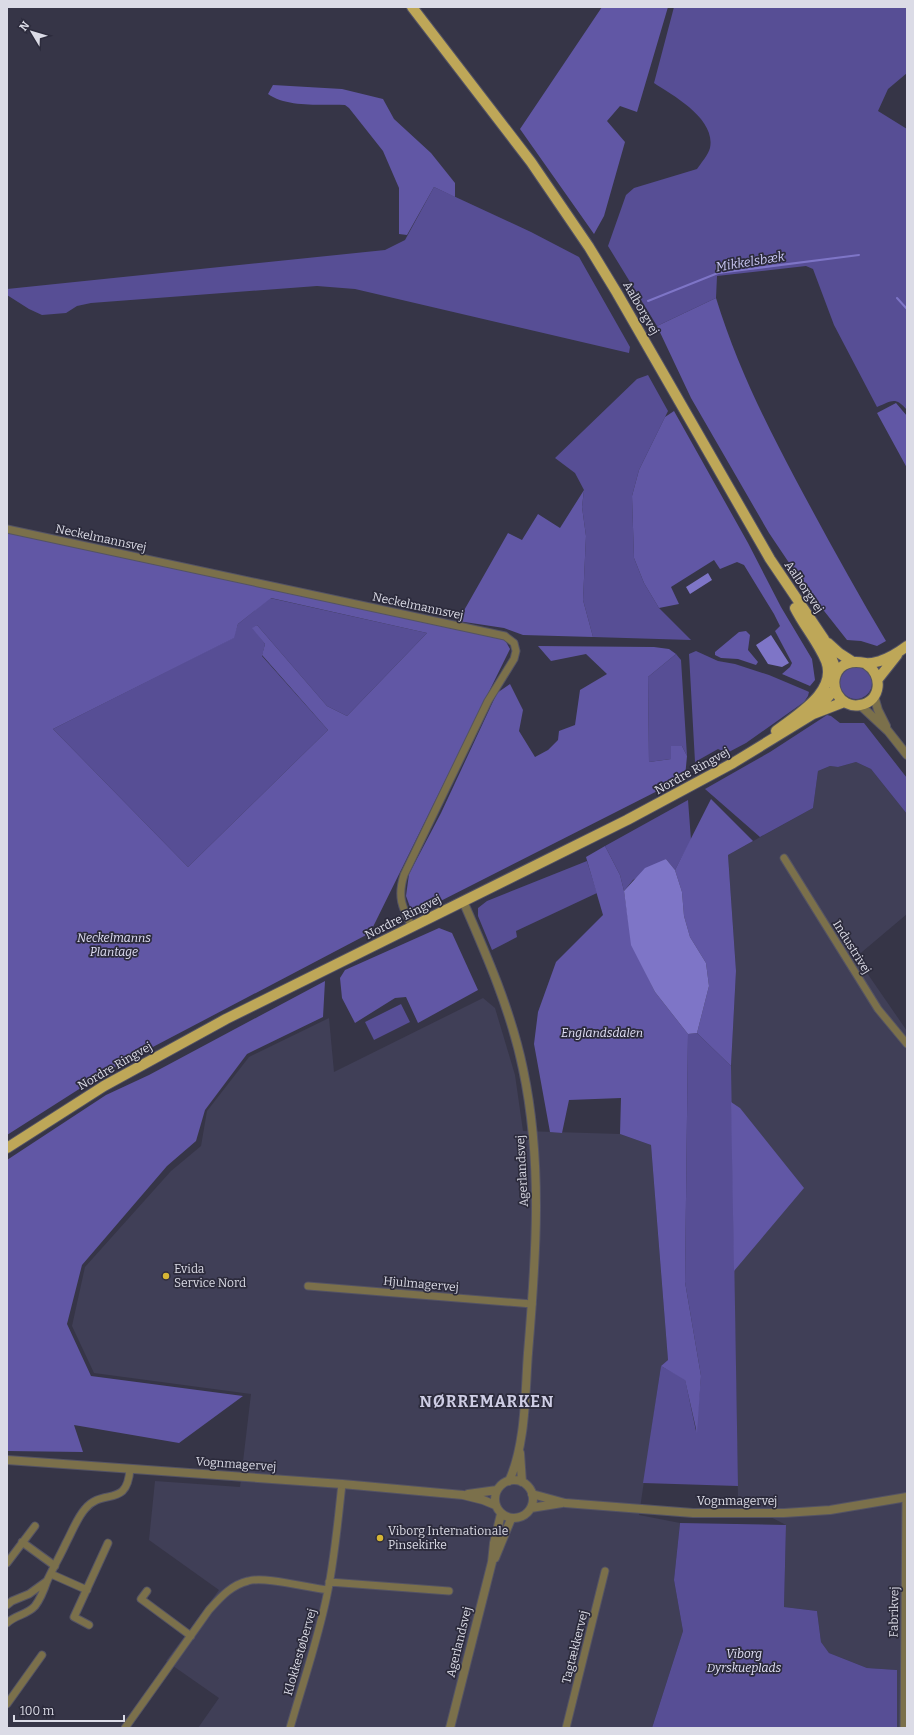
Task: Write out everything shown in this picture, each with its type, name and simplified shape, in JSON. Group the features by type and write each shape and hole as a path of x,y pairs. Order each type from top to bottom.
{"main road":[{"name":"Aalborgvej","path":"412,7 531,162 589,247 770,559 824,639 837,672"},
{"path":"733,763 814,701 825,685 828,674 827,662 796,611 770,559"},
{"name":"Aalborgvej","path":"824,639 839,653 852,662"},
{"path":"866,664 874,670 878,679 878,688 874,696 866,704 855,706 844,702 836,694 834,683 837,672 841,667 852,662 866,664 882,660 904,648"},
{"path":"878,679 904,648"},
{"name":"Nordre Ringvej","path":"813,714 835,689"},
{"name":"Nordre Ringvej","path":"7,1148 104,1086 226,1019 627,820 733,763 813,714 844,702"}],"street":[{"name":"Neckelmannsvej","path":"7,529 505,636 514,643 516,651 514,659 488,701 400,886 400,898 403,910 412,927"},
{"path":"874,696 878,710 888,731"},
{"path":"860,705 888,731 907,755"},
{"name":"Industrivej","path":"784,858 878,1010 907,1044"},
{"name":"Agerlandsvej","path":"463,901 508,1010 523,1069 533,1131 537,1223 520,1451 522,1482"},
{"name":"Hjulmagervej","path":"308,1286 532,1304"},
{"name":"Agerlandsvej","path":"510,1481 520,1451"},
{"name":"Vognmagervej","path":"7,1460 342,1484 463,1495 495,1505"},
{"path":"7,1623 14,1617 28,1612 43,1593 51,1574 85,1508 94,1501 117,1495 125,1490 129,1482 130,1469"},
{"path":"504,1482 522,1482 528,1486 532,1494 531,1508 524,1516 512,1518 501,1514 495,1505 495,1495 497,1490 504,1482"},
{"name":"Klokkestøbervej","path":"290,1728 320,1624 328,1590 342,1484"},
{"name":"Vognmagervej","path":"463,1495 497,1490"},
{"name":"Vognmagervej","path":"532,1494 565,1503 693,1513 784,1513 830,1510 907,1497"},
{"name":"Fabrikvej","path":"904,1728 907,1497"},
{"name":"Vognmagervej","path":"531,1508 565,1503"},
{"name":"Agerlandsvej","path":"450,1728 492,1562 494,1543 501,1514"},
{"name":"Agerlandsvej","path":"492,1562 502,1543 512,1518"},
{"path":"7,1563 35,1526"},
{"path":"22,1542 55,1566"},
{"path":"89,1625 74,1617 108,1543"},
{"name":"Tagtækkervej","path":"566,1728 605,1571"},
{"path":"51,1574 87,1590"},
{"path":"125,1728 222,1595 248,1581 261,1580 328,1590"},
{"path":"7,1605 12,1601 29,1594 48,1581"},
{"path":"329,1582 449,1591"},
{"path":"147,1591 141,1599 191,1636"},
{"path":"7,1704 42,1655"},
{"path":"7,1691 13,1696"}],"shaded area":[{"path":"708,573 712,580 690,594 686,587"},
{"path":"771,635 789,663 782,667 768,664 756,645"},
{"path":"856,762 871,769 907,814 907,914 856,957 907,1031 907,1728 897,1728 897,1670 867,1668 829,1653 821,1642 817,1611 784,1607 786,1525 738,1500 731,1102 731,1066 736,971 728,855 813,808 818,771 830,766 838,767"},
{"path":"666,859 675,870 682,892 684,916 690,937 706,963 709,986 697,1033 688,1034 655,992 631,945 624,891 645,868"},
{"path":"483,998 495,1008 515,1075 523,1131 620,1134 651,1145 668,1360 661,1366 639,1515 680,1523 674,1580 683,1631 652,1728 198,1728 219,1698 166,1661 219,1590 149,1540 155,1481 240,1487 251,1394 94,1373 72,1326 85,1267 171,1171 201,1146 207,1111 249,1057 329,1018 334,1072"}],"green space":[{"path":"602,7 668,7 637,112 620,106 607,121 625,142 604,216 594,234 520,129"},
{"path":"674,7 907,7 907,73 888,89 878,111 907,129 907,410 896,401 877,407 834,325 813,269 806,266 717,276 716,298 657,326 608,246 626,195 634,188 697,169 710,148 710,137 707,127 700,118 682,102 654,83"},
{"path":"273,85 342,89 383,99 394,119 431,153 455,183 455,197 434,187 407,235 399,234 399,188 383,151 349,108 345,105 305,104 285,101 268,94"},
{"path":"434,187 531,232 579,257 630,347 629,353 355,289 317,286 91,303 77,306 66,313 42,315 29,309 7,295 7,289 385,250 405,240"},
{"path":"716,298 742,369 774,437 797,482 886,641 877,646 861,641 847,640 806,588 769,533 691,398 657,326"},
{"path":"648,375 668,411 639,470 632,496 634,558 644,583 659,608 691,640 593,637 583,600 586,536 582,507 584,490 575,473 555,458 637,379"},
{"path":"896,403 907,416 907,468 877,413"},
{"path":"674,411 748,543 781,607 812,659 815,680 810,686 782,674 790,667 792,663 775,631 780,626 744,565 737,562 720,569 714,560 671,587 679,604 659,608 644,583 634,558 632,496 639,470 665,417"},
{"path":"584,490 582,507 586,536 583,600 593,637 523,635 504,628 458,621 508,533 522,540 538,514 560,528"},
{"name":"Neckelmanns Plantage","path":"7,530 505,640 510,649 370,933 109,1070 7,1135","holes":["271,598 427,633 347,716 327,706 257,625 252,628 265,644 262,655 328,730 188,867 53,729 234,638 238,624"]},
{"path":"270,598 427,633 347,716 327,706 257,625 253,628 265,644 262,656 328,730 188,867 53,729 233,638 238,624"},
{"path":"746,631 750,635 748,650 758,662 756,665 738,659 721,658 715,655 715,652 739,632"},
{"path":"538,646 654,647 669,649 676,654 648,677 649,762 671,759 671,746 682,746 687,756 685,777 413,915 406,896 409,874 441,813 497,693 510,684 523,710 519,731 535,757 548,750 558,740 559,731 575,725 580,690 607,674 586,654 551,661"},
{"path":"696,651 718,661 735,664 769,675 809,692 808,696 804,702 746,743 727,753 718,749 695,762 689,654"},
{"path":"676,654 681,660 687,756 682,746 671,746 671,759 649,762 648,677"},
{"path":"853,667 859,667 869,674 872,683 871,689 865,696 859,699 853,699 843,692 840,686 840,680 847,670"},
{"path":"827,715 831,716 840,723 864,723 907,778 907,814 871,769 856,762 838,767 830,766 818,771 813,808 760,837 705,789 770,752"},
{"path":"711,799 753,841 728,855 736,971 731,1066 697,1033 709,986 706,963 690,937 684,916 682,892 675,870"},
{"path":"688,800 691,840 675,870 666,859 633,880 624,891 620,875 605,846"},
{"name":"Englandsdalen","path":"605,846 620,875 624,891 632,945 655,992 688,1034 685,1282 701,1376 697,1433 685,1380 661,1366 668,1360 651,1145 620,1134 621,1098 569,1100 562,1133 550,1132 534,1044 538,1012 556,962 603,915 586,857"},
{"path":"587,861 597,893 516,931 517,937 492,950 478,916 478,908 487,901"},
{"path":"439,928 452,933 478,990 418,1023 406,997 395,998 355,1023 342,998 340,978 345,970"},
{"path":"325,981 323,1017 247,1054 205,1110 196,1141 167,1166 82,1265 67,1324 91,1376 243,1396 179,1443 74,1425 83,1452 7,1451 7,1160 106,1095 149,1075"},
{"path":"401,1004 410,1022 374,1040 365,1022"},
{"path":"697,1033 731,1066 738,1486 643,1483 661,1366 685,1379 696,1431 701,1376 685,1282 688,1034"},
{"path":"731,1102 740,1108 804,1188 734,1271"},
{"name":"Viborg Dyrskueplads","path":"680,1523 786,1525 784,1607 817,1611 821,1642 829,1653 867,1668 897,1670 897,1728 652,1728 683,1631 674,1580"}],"waterway":[{"name":"Mikkelsbæk","path":"648,301 718,273 859,255"},
{"name":"Mikkelsbæk","path":"897,298 907,309"}],"place":[{"name":"Evida Service Nord","path":"166,1276"},
{"name":"Viborg Internationale Pinsekirke","path":"380,1538"}],"district":[{"name":"NØRREMARKEN","path":"487,1401"}]}
